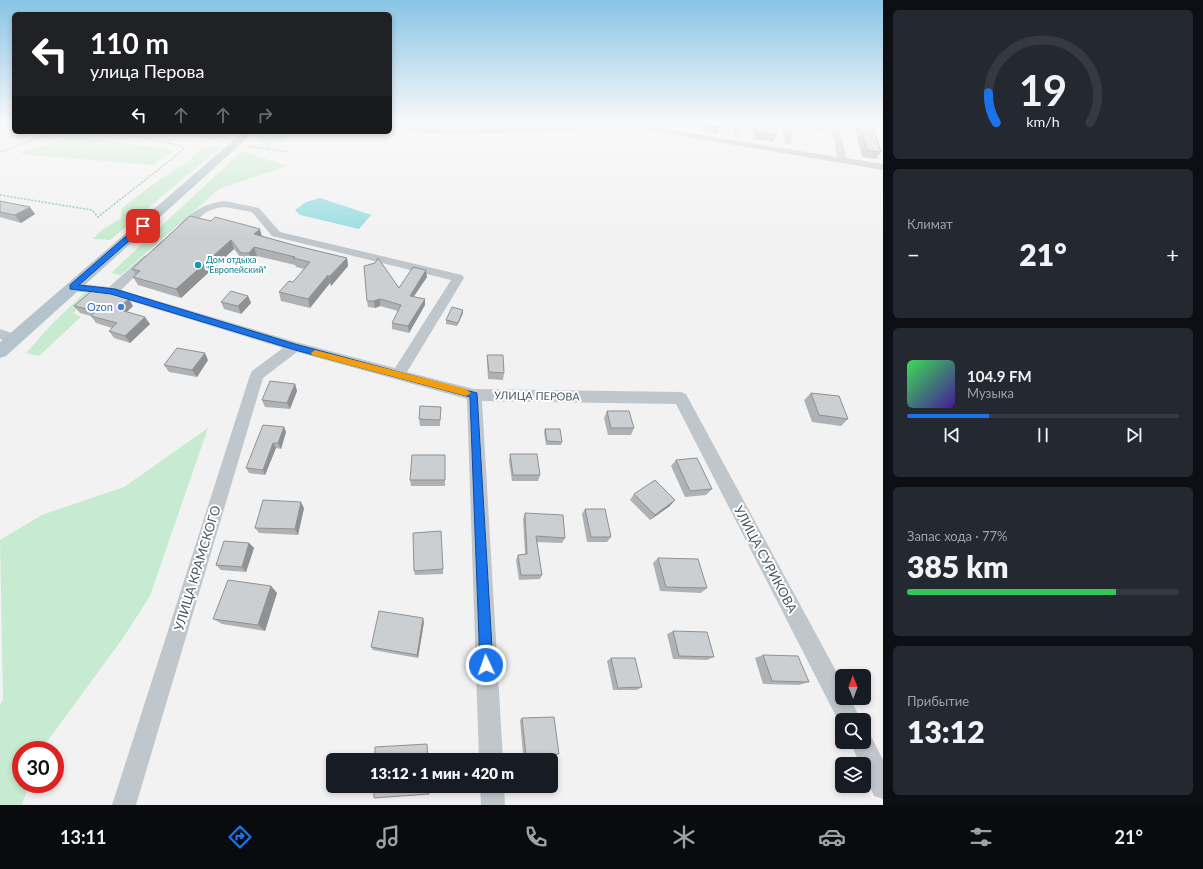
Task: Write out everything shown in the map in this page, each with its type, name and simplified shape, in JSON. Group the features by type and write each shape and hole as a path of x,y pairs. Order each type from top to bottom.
{"main road":[{"path":"0,352 216,162"}],"street":[{"path":"851,162 883,167"},
{"path":"174,235 202,210 215,205 225,204 255,210 276,234 458,278 398,375"},
{"path":"112,291 157,251"},
{"name":"УЛИЦА ПЕРОВА","path":"72,287 112,291 295,347 474,395 681,398"},
{"path":"0,334 16,339"},
{"name":"УЛИЦА КРАМСКОГО","path":"124,805 257,375 295,347"},
{"path":"474,395 491,753"},
{"name":"УЛИЦА СУРИКОВА","path":"681,398 846,713"},
{"path":"865,749 883,787"},
{"path":"492,793 493,805"}],"path":[{"path":"0,195 92,210 98,217 169,162"}],"green space":[{"path":"111,162 158,162 153,165"},
{"path":"188,162 203,162 110,240 93,239 102,230 121,218 122,208 159,180"},
{"path":"231,162 274,162 287,166 219,189 121,275 111,273"},
{"path":"85,292 94,295 73,313 81,317 39,356 26,353 51,325"},
{"path":"208,428 150,596 123,638 48,741 12,741 12,793 26,793 22,805 0,805 0,705 3,700 0,540 42,515 124,487"}],"water":[{"path":"320,198 371,215 359,229 300,215 295,210 306,202"}],"building":[{"path":"0,201 30,207 15,215 0,212"},
{"path":"190,216 211,221 215,217 234,222 260,229 254,234 347,258 329,277 328,275 308,299 279,292 289,281 293,282 310,262 254,247 249,253 241,253 231,240 176,289 133,277 140,271 132,269"},
{"path":"378,258 399,288 413,267 426,270 410,296 425,299 408,326 392,323 401,305 380,299 367,301 364,266 375,263"},
{"path":"94,289 129,299 117,309 145,317 125,336 109,331 117,323 91,316 96,311 74,306"},
{"path":"231,291 248,296 238,306 221,302"},
{"path":"452,307 463,310 458,323 446,320"},
{"path":"177,348 205,353 192,370 164,365"},
{"path":"487,355 503,355 504,373 489,372"},
{"path":"270,381 295,384 287,403 262,400"},
{"path":"811,393 839,396 848,419 819,415"},
{"path":"420,406 441,407 440,420 419,419"},
{"path":"607,411 629,411 634,428 611,428"},
{"path":"263,425 284,427 278,443 273,443 263,470 246,468"},
{"path":"545,429 560,429 562,442 547,441"},
{"path":"510,454 537,454 540,475 513,475"},
{"path":"412,455 445,455 445,480 410,480"},
{"path":"697,458 712,489 690,491 676,460"},
{"path":"655,480 675,500 655,515 634,494"},
{"path":"263,500 301,502 295,529 255,528"},
{"path":"585,509 605,509 611,537 591,537"},
{"path":"525,513 563,515 565,538 536,536 542,575 521,575 518,555 527,554"},
{"path":"441,531 443,569 414,571 413,533"},
{"path":"224,541 249,543 242,567 216,565"},
{"path":"658,558 698,559 707,588 666,587"},
{"path":"228,580 271,586 258,625 213,619"},
{"path":"379,611 423,618 417,655 371,647"},
{"path":"673,631 707,632 714,657 679,656"},
{"path":"763,655 798,656 809,682 772,681"},
{"path":"611,658 635,658 642,687 618,688"},
{"path":"554,717 559,754 526,753 522,718"},
{"path":"427,744 428,753 375,753 375,747"},
{"path":"374,793 429,794 374,798"}],"slow traffic":[{"path":"315,353 466,393"}],"place":[{"name":"Дом отдыха \"Европейский\"","path":"198,265"},
{"name":"Ozon","path":"121,307"}],"route":[{"path":"143,226 72,287 112,291 295,347 474,395 486,665"}]}
